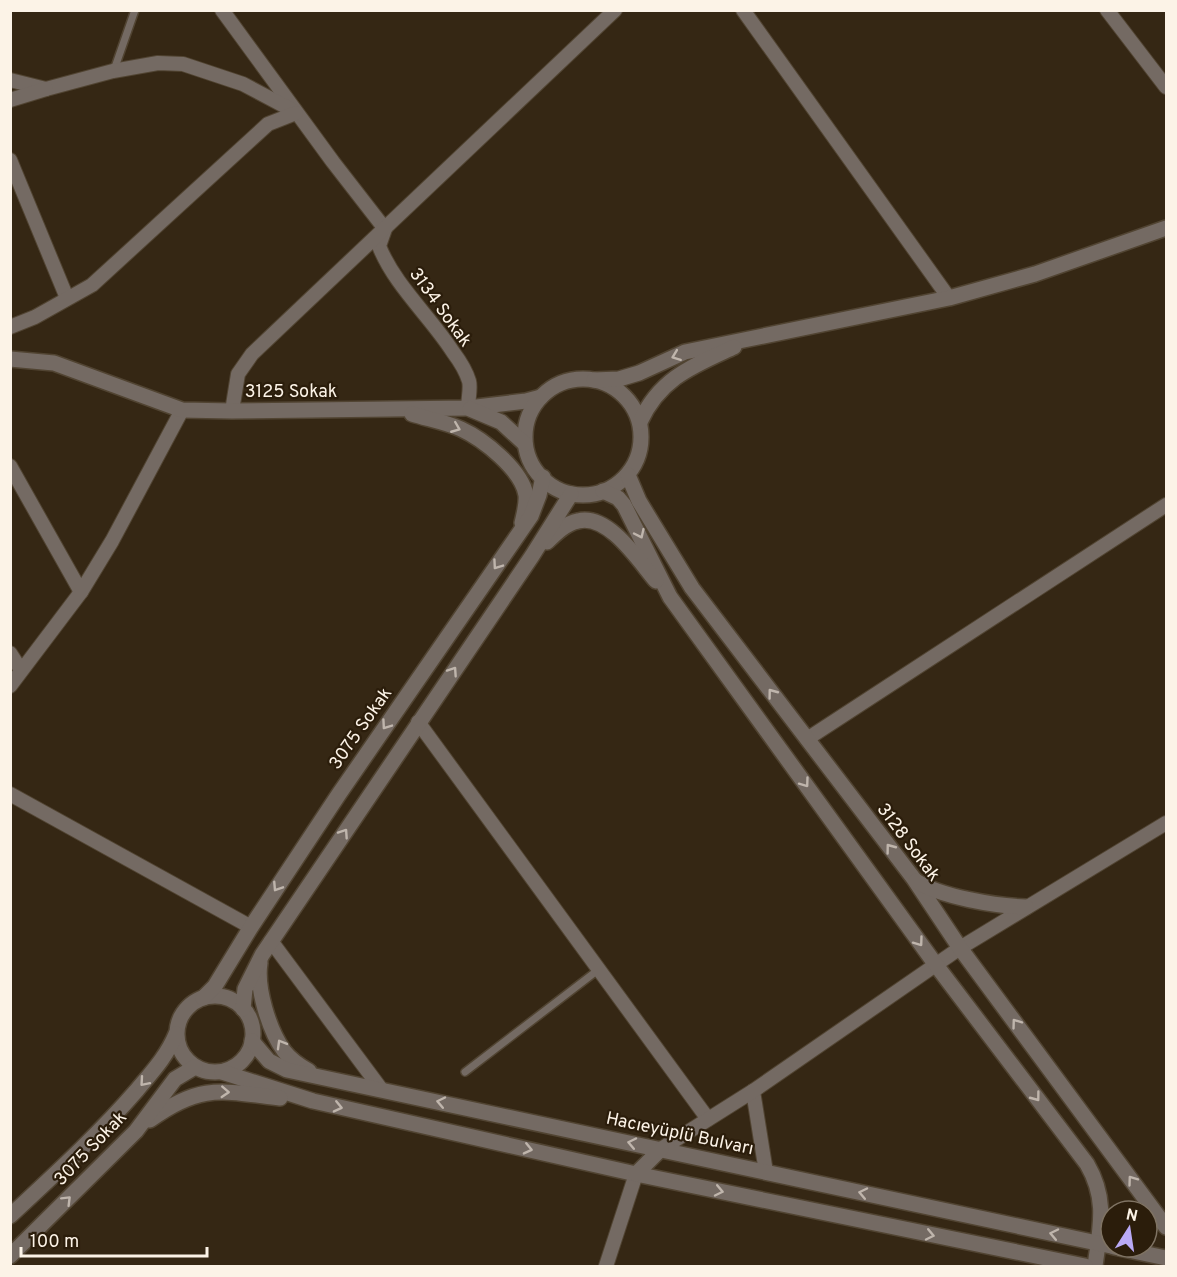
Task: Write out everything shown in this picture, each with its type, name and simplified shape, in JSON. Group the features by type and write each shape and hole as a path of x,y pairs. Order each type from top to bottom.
{"street":[{"path":"222,10 296,113 385,229"},
{"path":"232,411 235,383 243,365 615,10"},
{"path":"743,10 949,298"},
{"path":"1107,10 1167,87"},
{"path":"10,100 113,71 158,63 183,64 243,84 296,113"},
{"path":"10,80 46,89"},
{"path":"10,327 35,317 92,285 268,124 296,113"},
{"path":"10,160 68,298"},
{"path":"753,339 689,368 654,396 640,422 640,448 628,475 603,491 571,494 549,484 536,470 525,444 525,432 530,413 541,397 557,385 576,379 619,379 639,373 685,352 949,298 1035,274 1167,228"},
{"name":"3134 Sokak","path":"385,229 379,246 384,257 396,277 441,333 457,357 469,382 468,408"},
{"name":"3125 Sokak","path":"10,359 54,363 182,410 468,408 541,397"},
{"path":"594,380 611,386 626,398 640,422"},
{"name":"3125 Sokak","path":"468,408 501,422 525,444"},
{"path":"10,686 81,592 112,541 182,410"},
{"name":"3125 Sokak","path":"401,410 461,429 510,467 516,473 525,492 526,503 521,530"},
{"path":"10,466 81,592"},
{"name":"3128 Sokak","path":"628,475 639,501 692,588 914,879 960,948 1167,1227"},
{"name":"3075 Sokak","path":"203,998 216,986 251,927 339,794 521,530 536,505 543,477"},
{"path":"603,491 618,498 624,505 670,597"},
{"path":"243,1009 246,984 262,955 532,556 571,494"},
{"path":"785,755 807,738 1167,505"},
{"path":"532,556 562,528 578,520 592,521 605,526 617,536 670,597 936,965 1087,1164 1095,1178 1100,1199"},
{"path":"10,653 21,670"},
{"path":"418,722 708,1119"},
{"path":"10,794 251,927"},
{"path":"606,1266 636,1174 661,1149 753,1091 960,948 1167,823"},
{"path":"914,879 938,892 999,905 1026,907"},
{"path":"271,941 381,1089"},
{"path":"262,955 258,979 262,997 280,1045 300,1066 326,1078"},
{"path":"222,1072 242,1061 252,1041 252,1029 249,1018 234,1002 224,998 203,998 193,1003 185,1011 179,1021 176,1034 182,1054 195,1067 210,1072 222,1072 313,1101 636,1174 1085,1266"},
{"name":"3075 Sokak","path":"10,1216 113,1118 156,1068 171,1047 176,1034"},
{"name":"Hacıeyüplü Bulvarı","path":"252,1041 269,1061 282,1068 1099,1244"},
{"name":"3075 Sokak","path":"10,1256 136,1131 176,1079 195,1067"},
{"path":"136,1131 171,1106 199,1094 219,1091 313,1101"},
{"path":"753,1091 766,1172"}],"lane":[{"path":"113,71 135,10"},
{"path":"465,1072 597,970"}]}
